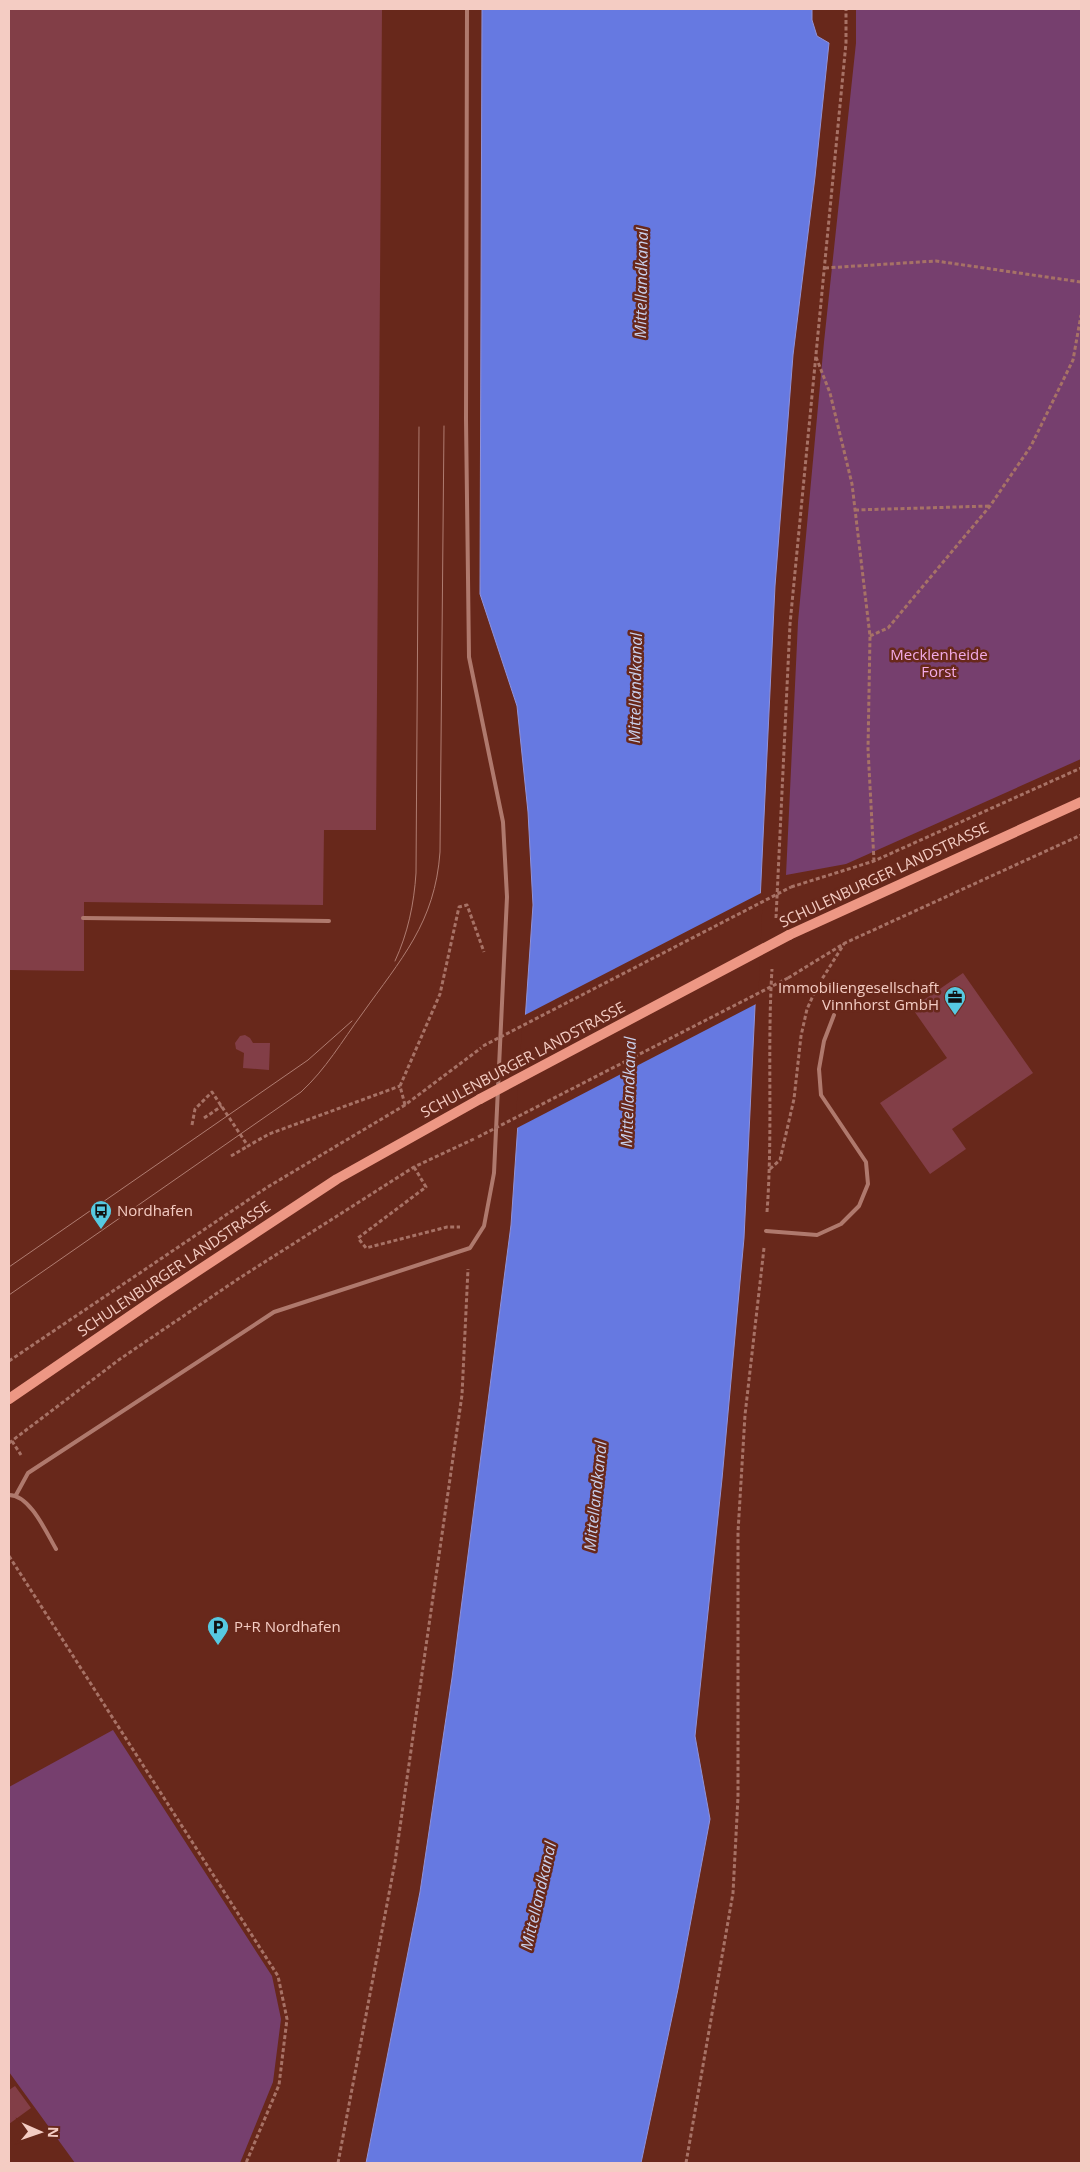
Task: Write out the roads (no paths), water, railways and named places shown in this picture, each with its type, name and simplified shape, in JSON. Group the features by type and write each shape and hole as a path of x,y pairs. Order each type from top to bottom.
{"main road":[{"name":"SCHULENBURGER LANDSTRASSE","path":"9,1399 155,1298 337,1179 480,1099 789,935 1081,802"}],"lane":[{"path":"16,1495 28,1473 274,1312 470,1248 484,1226 494,1173 507,897 503,822 469,657 466,419 467,9"},
{"path":"84,918 329,921"},
{"path":"766,1231 817,1235 841,1224 859,1206 868,1184 866,1162 821,1095 819,1069 824,1041 834,1015"},
{"path":"9,1495 16,1495 29,1504 56,1549"}],"water":[{"name":"Mittellandkanal","path":"482,9 812,9 812,20 817,36 829,43 793,355 775,586 744,1238 722,1479 695,1736 710,1819 678,1989 641,2163 366,2163 420,1892 452,1678 511,1225 533,905 528,812 517,706 480,594"}],"tram line":[{"path":"9,1295 301,1092 326,1064 414,939 431,900 437,877 440,852 444,426"},
{"path":"395,961 410,918 416,873 419,427"},
{"path":"9,1267 308,1060 352,1021"}],"place":[{"name":"Immobiliengesellschaft Vinnhorst GmbH","path":"955,1016"},
{"name":"Nordhafen","path":"101,1230"},
{"name":"P+R Nordhafen","path":"218,1646"}],"park label":[{"name":"Mecklenheide Forst","path":"939,664"}]}
